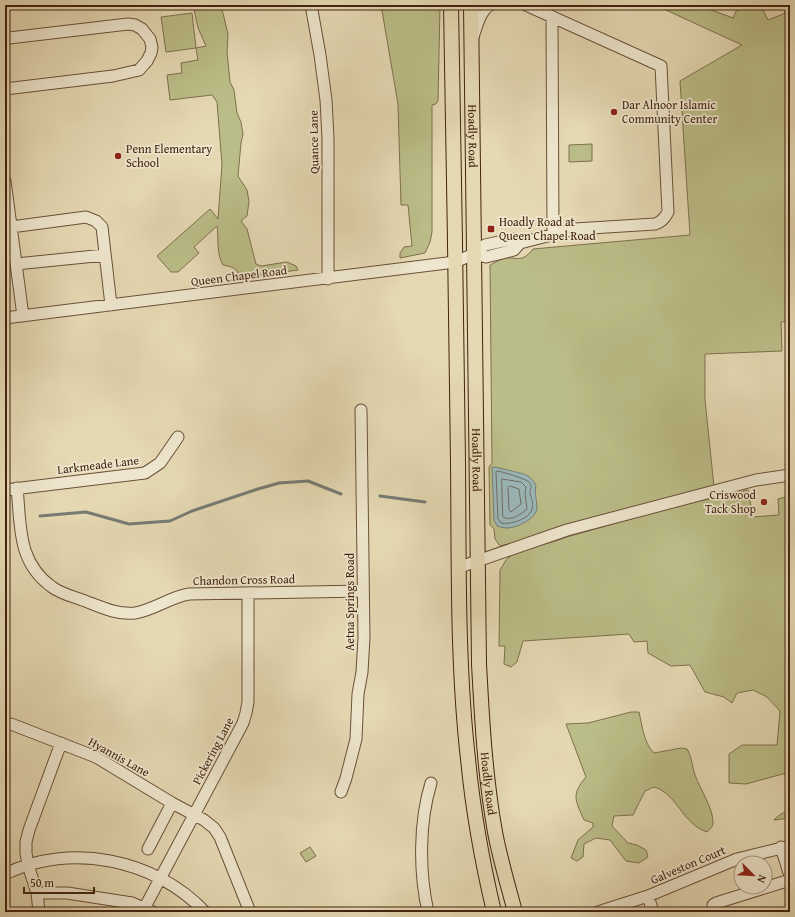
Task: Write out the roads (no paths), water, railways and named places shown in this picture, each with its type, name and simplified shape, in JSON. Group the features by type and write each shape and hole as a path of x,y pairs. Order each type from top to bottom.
{"main road":[{"name":"Hoadly Road","path":"451,5 461,663 467,758 484,869 494,912"},
{"name":"Hoadly Road","path":"470,5 477,561 482,731 495,831 515,912"}],"street":[{"name":"Quance Lane","path":"311,5 326,100 328,138 328,279"},
{"path":"471,41 482,12 490,5"},
{"path":"526,5 552,17 553,234"},
{"name":"Queen Chapel Road","path":"5,318 455,262 474,254 485,245 513,239 520,242 575,229 655,224 663,220 666,217 669,208 661,66 552,17"},
{"path":"5,41 9,38 128,24 135,25 142,29 150,39 152,47 147,61 139,70 113,76 5,89"},
{"path":"5,181 23,316"},
{"path":"11,227 86,217 96,221 102,227 111,305"},
{"path":"16,264 105,255"},
{"name":"Aetna Springs Road","path":"341,792 356,739 358,694 362,672 364,638 362,410"},
{"name":"Larkmeade Lane","path":"5,490 145,473 160,462 178,437"},
{"path":"460,567 567,530 595,522 756,480 790,475"},
{"name":"Chandon Cross Road","path":"17,488 23,546 26,555 36,573 52,588 111,611 128,614 144,611 189,594 363,591"},
{"name":"Pickering Lane","path":"149,910 161,878 238,734 246,713 248,593"},
{"name":"Hyannis Lane","path":"5,724 11,724 96,757 172,803 206,821 214,828 220,837 250,912"},
{"path":"39,912 37,893 28,865 26,842 61,743"},
{"path":"428,912 422,876 422,850 425,809 431,783"},
{"path":"148,849 172,803"},
{"path":"785,846 790,876"},
{"name":"Galveston Court","path":"598,912 648,896 737,859 785,846"},
{"path":"5,874 28,865 63,858 88,858 126,864 161,878 183,892 204,912"},
{"path":"714,912 713,905 716,903 790,880"},
{"path":"37,893 67,893 132,903 149,910"},
{"path":"648,896 653,912"}],"water":[{"path":"492,467 524,474 536,485 536,512 530,519 521,525 505,528 497,526 494,520"}],"waterway":[{"path":"40,516 86,512 129,524 170,521 192,511 279,483 308,481 341,494"},
{"path":"380,496 425,502"}],"place":[{"name":"Dar Alnoor Islamic Community Center","path":"614,112"},
{"name":"Penn Elementary School","path":"118,156"},
{"name":"Hoadly Road at Queen Chapel Road","path":"491,229"},
{"name":"Criswood Tack Shop","path":"764,502"}]}
